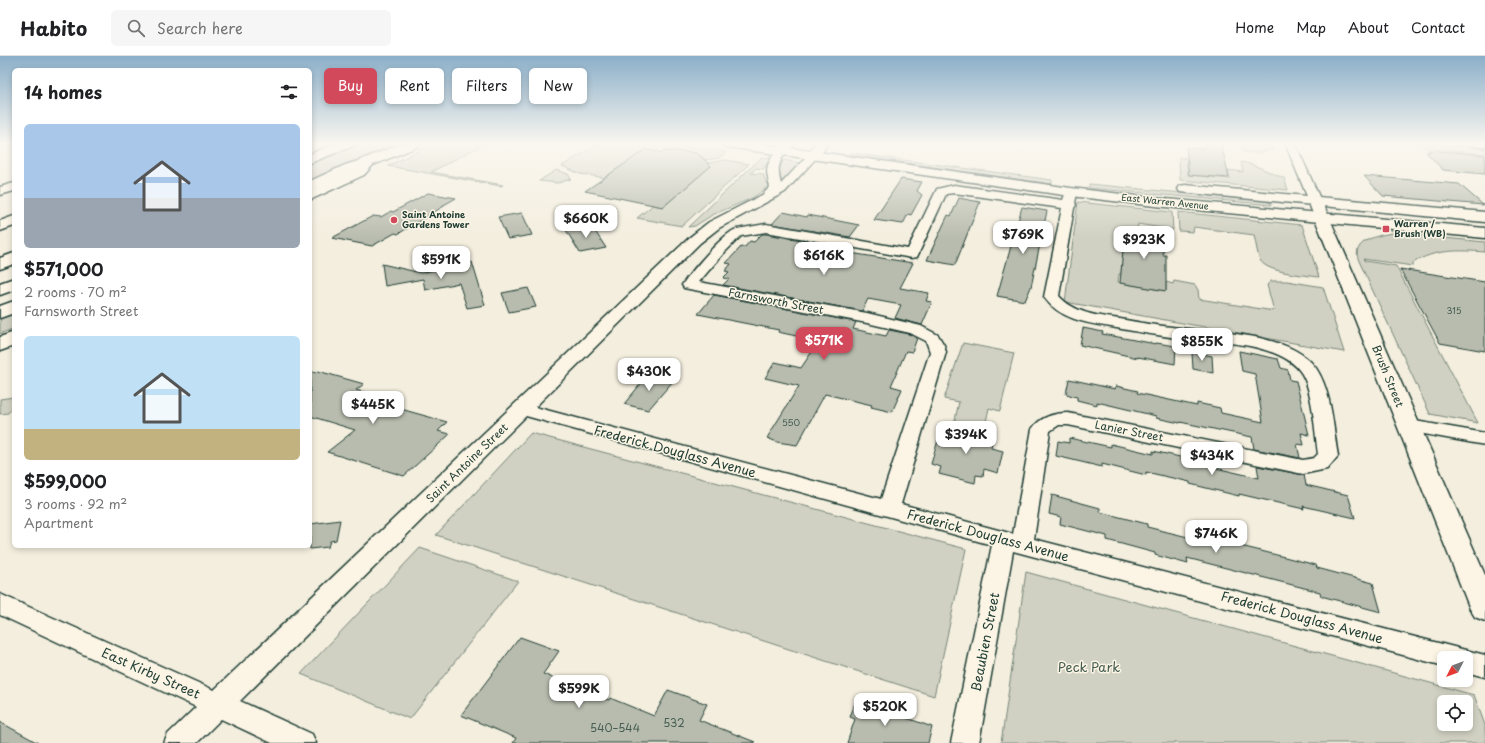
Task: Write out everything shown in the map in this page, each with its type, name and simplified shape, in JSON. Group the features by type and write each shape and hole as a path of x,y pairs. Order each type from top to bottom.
{"main road":[{"path":"312,185 334,175"},
{"path":"312,195 354,175"},
{"name":"East Warren Avenue","path":"931,175 1071,199 1276,213 1318,209 1413,210 1485,216"},
{"path":"1071,199 1072,177"},
{"path":"0,191 12,188"},
{"name":"East Warren Avenue","path":"1169,188 1266,196 1318,209 1430,227 1485,233"},
{"path":"1266,196 1282,205 1283,207 1276,213"},
{"path":"0,212 12,209"},
{"name":"Brush Street","path":"1318,209 1485,609"},
{"path":"1413,210 1424,215 1428,219 1431,224 1430,227"},
{"path":"0,226 12,222"},
{"path":"0,264 12,259"},
{"path":"0,290 12,284"},
{"path":"0,312 12,308"},
{"path":"0,345 12,339"}],"street":[{"path":"766,198 776,188 772,175"},
{"name":"Saint Antoine Street","path":"178,743 700,236 723,220 781,190 796,175"},
{"name":"Brush Street","path":"1304,175 1318,209"},
{"name":"East Warren Avenue","path":"689,285 718,251 738,233 766,228 912,254 941,192 954,189 1071,199"},
{"name":"Lanier Street","path":"1068,419 1303,467 1320,464 1328,456 1321,410 1313,379 1309,370 1298,360 1281,350 1251,342 1178,333 1093,319 1072,313 1057,305 1051,297 1071,199"},
{"name":"Farnsworth Street","path":"689,285 867,318 915,329 932,338 938,352 889,508"},
{"name":"Frederick Douglass Avenue","path":"522,410 1013,542 1437,653"},
{"name":"Beaubien Street","path":"965,743 1041,429 1047,423 1056,419 1068,419"},
{"path":"1408,426 1485,439"},
{"name":"East Kirby Street","path":"0,604 302,743"},
{"path":"1473,663 1485,666"}],"green space":[{"path":"312,175 323,175 312,180"},
{"path":"439,175 448,175 503,185 501,186"},
{"path":"548,175 569,175 571,179 558,183 539,181"},
{"path":"587,175 612,175 607,178"},
{"path":"696,175 737,175 682,226 637,218 653,205 663,207"},
{"path":"743,175 763,175 767,185 765,189 752,198 712,215 695,226 688,227"},
{"path":"778,175 788,175 782,181"},
{"path":"989,175 1015,175 1052,180 1052,184"},
{"path":"1180,175 1230,179 1229,175 1277,175 1284,178 1288,190 1180,180"},
{"path":"1089,184 1266,201 1272,205 1089,188"},
{"path":"1078,202 1172,212 1173,230 1138,224 1137,230 1123,228 1122,234 1125,235 1121,274 1119,274 1118,282 1166,291 1166,282 1173,284 1174,281 1195,285 1198,290 1199,299 1274,311 1267,285 1271,281 1287,281 1323,287 1344,352 1065,302"},
{"path":"1178,212 1302,225 1319,277 1287,273 1270,268 1260,260 1254,235 1194,227 1193,232 1179,231"},
{"path":"1393,233 1485,242 1485,252 1457,251 1438,253 1421,258 1413,263 1413,266 1363,259 1365,261 1396,266 1478,423 1430,414 1359,261 1357,254 1358,248 1362,244 1373,237"},
{"path":"12,312 12,329 0,334 0,315"},
{"path":"963,343 1014,353 1000,411 989,408 984,431 954,424 959,402 944,399"},
{"path":"12,397 12,408 8,413 0,414 0,399"},
{"path":"531,433 966,549 934,696 436,535"},
{"path":"420,548 518,581 410,719 301,674"},
{"name":"Peck Park","path":"1026,572 1437,685 1437,687 1445,687 1474,695 1485,725 1485,743 1001,743"}],"building":[{"path":"608,175 700,175 663,207 585,191"},
{"path":"1190,175 1228,175 1229,178"},
{"path":"1364,176 1459,184 1483,205 1383,196"},
{"path":"901,179 922,182 917,191 922,195 911,215 908,214 903,224 874,220"},
{"name":"Saint Antoine Gardens Tower","path":"428,193 456,198 398,234 395,233 372,246 332,238 373,216 381,217 391,211 393,212"},
{"path":"959,198 980,202 955,265 927,260 948,215 951,216"},
{"path":"1022,207 1047,211 1031,287 1025,301 997,296"},
{"path":"783,212 807,217 808,215 859,225 850,237 772,224"},
{"path":"522,213 532,235 508,239 498,217"},
{"path":"591,225 606,248 580,253 566,230"},
{"path":"1125,228 1164,234 1163,255 1166,255 1166,291 1120,283"},
{"path":"762,234 843,247 842,250 850,253 913,263 900,288 929,293 926,301 932,302 922,325 895,318 901,305 868,299 862,311 723,285 729,279 723,278 729,272 725,271 731,264 726,263 741,247 745,247 750,241 754,242"},
{"path":"472,262 485,305 467,308 459,283 425,290 423,279 385,286 382,264 421,273"},
{"path":"1400,269 1485,282 1485,351 1440,343"},
{"path":"528,288 536,307 509,312 502,293"},
{"path":"714,295 856,322 853,329 886,336 889,330 909,334 917,338 912,352 906,351 891,386 902,389 892,412 871,407 872,405 825,394 797,445 777,442 767,438 799,386 765,378 775,362 801,368 819,341 778,332 779,330 698,314"},
{"path":"1083,328 1103,332 1102,334 1156,344 1176,346 1175,364 1138,358 1080,345"},
{"path":"1239,351 1278,359 1281,368 1288,370 1290,380 1296,381 1309,435 1301,433 1304,445 1297,444 1300,458 1254,449 1252,437 1156,418 1156,416 1097,402 1097,405 1077,400 1077,397 1066,394 1069,379 1115,389 1116,386 1138,391 1137,393 1197,406 1197,403 1220,408 1221,413 1263,422 1255,374 1242,371"},
{"path":"1192,352 1212,356 1213,373 1193,369"},
{"path":"318,371 364,384 356,390 397,401 390,406 447,422 438,431 450,434 404,476 327,452 355,430 312,417 312,372 316,373"},
{"path":"649,374 674,380 648,410 624,404"},
{"path":"959,427 987,433 985,440 992,442 991,448 1003,451 998,473 984,469 983,476 976,475 975,483 939,474 941,467 931,464 941,430 957,434"},
{"path":"1069,438 1111,447 1111,444 1153,454 1153,451 1180,457 1181,460 1259,478 1257,466 1304,475 1306,485 1348,495 1355,518 1303,506 1304,509 1239,494 1239,496 1190,484 1190,482 1146,472 1146,475 1102,464 1102,467 1056,456 1058,441 1069,443"},
{"path":"1052,495 1100,508 1100,512 1147,524 1147,527 1196,539 1196,535 1261,551 1316,565 1317,568 1373,583 1381,612 1321,596 1320,592 1187,558 1188,564 1155,555 1155,553 1107,540 1107,536 1060,524 1061,517 1049,514"},
{"path":"340,520 336,540 330,541 328,547 310,549 312,548 312,524"},
{"path":"520,637 559,651 543,674 609,700 610,698 654,716 668,690 707,704 699,720 755,743 513,743 516,738 461,715"},
{"path":"856,700 932,727 928,743 847,743 855,719 850,717"},
{"path":"0,722 38,743 0,743"}],"place":[{"name":"Saint Antoine Gardens Tower","path":"394,220"},
{"name":"Warren / Brush (WB)","path":"1386,229"}]}
